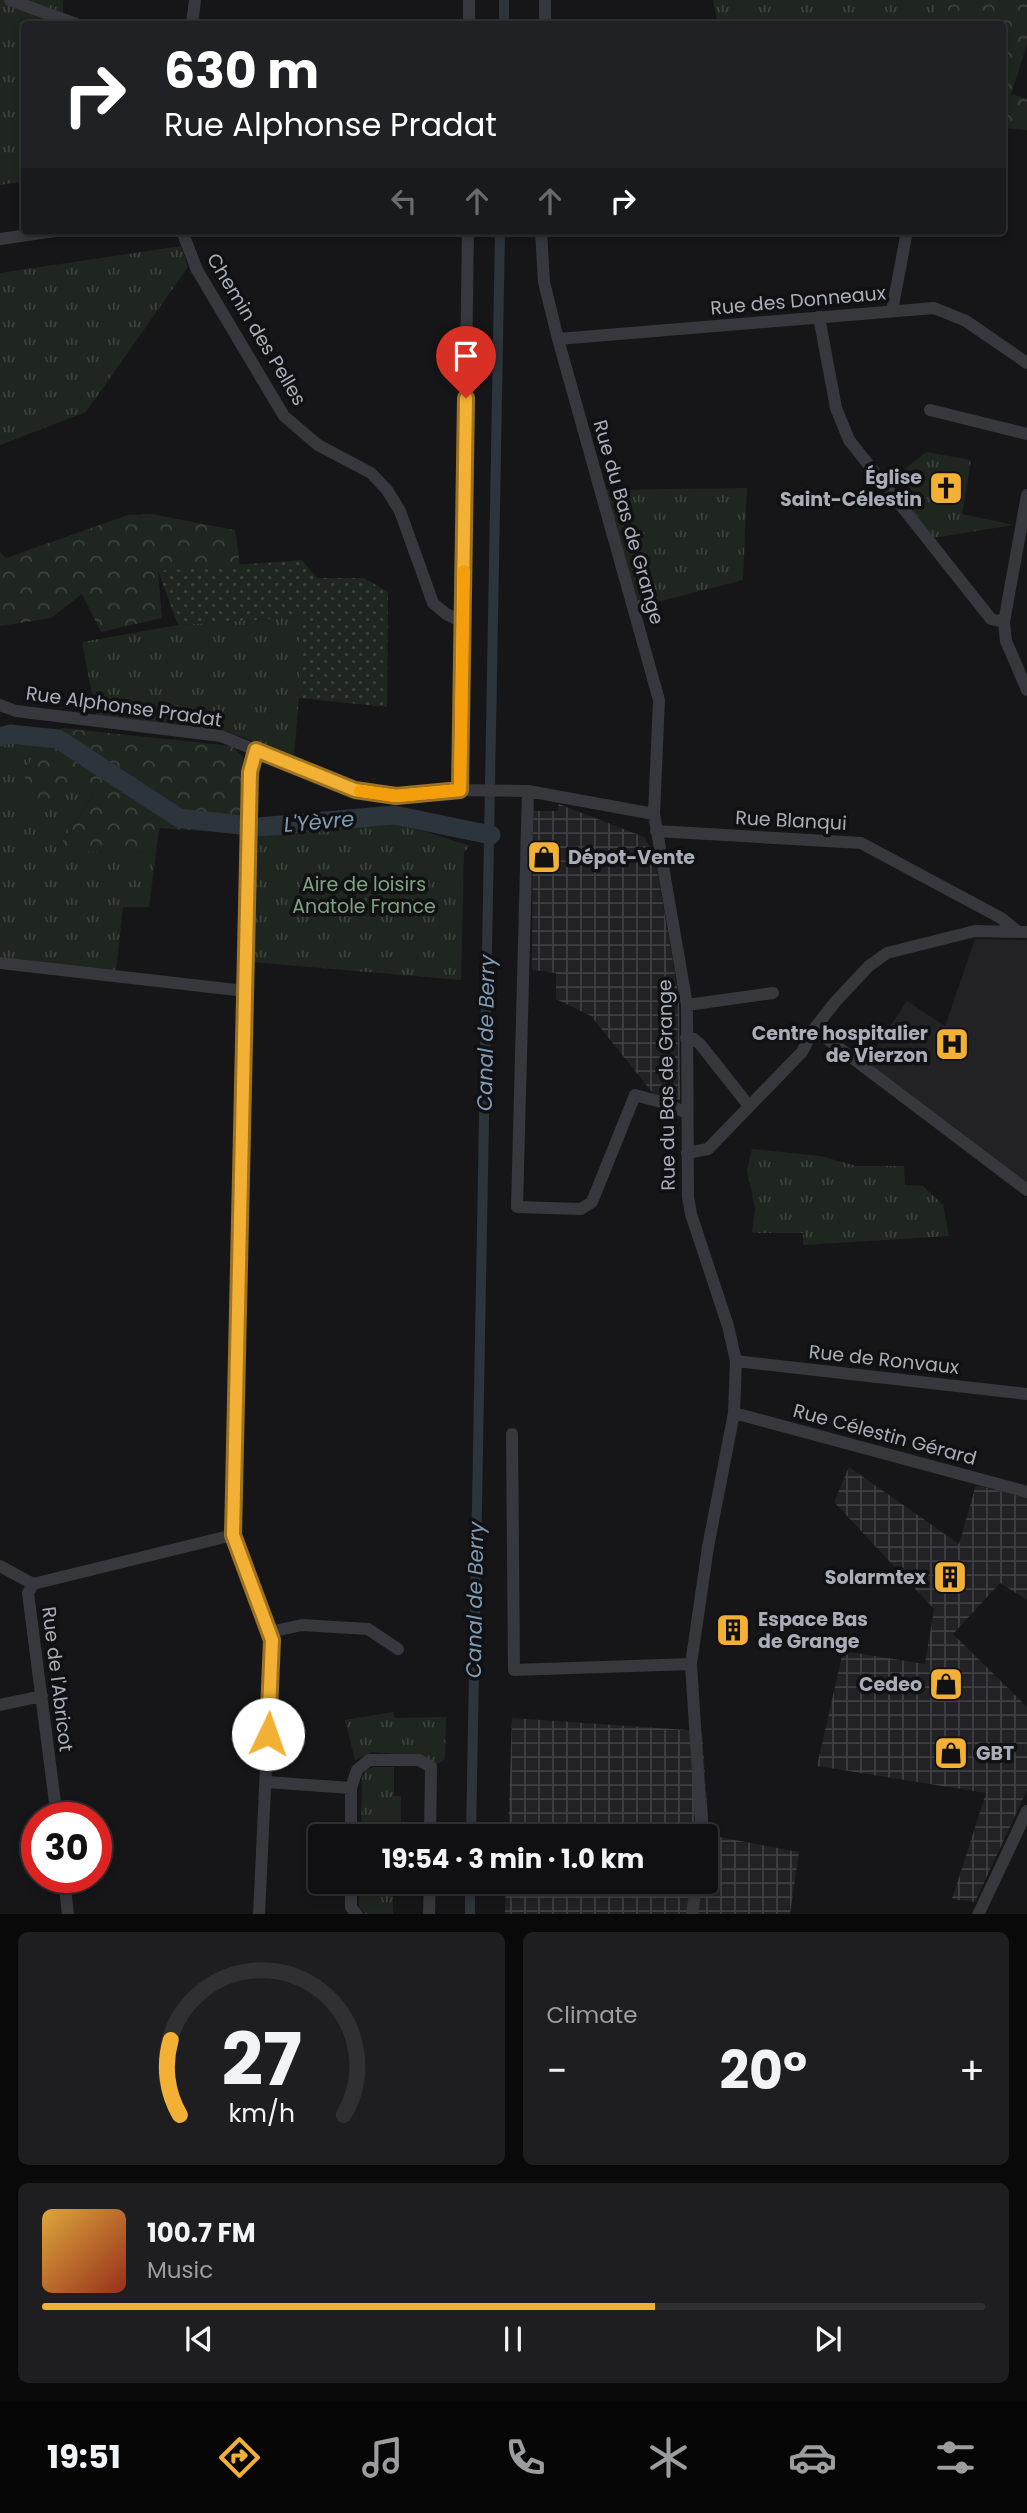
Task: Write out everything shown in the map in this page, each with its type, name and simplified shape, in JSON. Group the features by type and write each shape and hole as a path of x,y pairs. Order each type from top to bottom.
{"street":[{"path":"10,0 68,21"},
{"path":"192,21 195,0"},
{"path":"468,0 469,21"},
{"path":"545,0 545,21"},
{"path":"0,239 28,235"},
{"name":"Chemin des Pelles","path":"184,235 197,270 284,416 318,445 371,473 387,490 400,511 433,603 446,614 463,622"},
{"path":"460,790 468,235"},
{"name":"Rue du Bas de Grange","path":"541,235 544,282 558,339 659,700 654,814 687,1005 688,1197 691,1214 728,1326 736,1362 734,1413 708,1547 691,1664 701,1824"},
{"path":"892,311 906,235"},
{"name":"Rue des Donneaux","path":"558,339 934,308 966,321 1027,363"},
{"path":"819,317 836,408 849,440 991,619 1004,622"},
{"path":"930,410 1027,434"},
{"path":"1026,502 1004,622 1006,641 1027,690"},
{"name":"Rue Alphonse Pradat","path":"0,705 16,711 221,736 355,790 396,796 460,790 528,791 654,814"},
{"path":"256,750 250,772 248,814 233,1535 272,1640 259,1914"},
{"path":"528,791 517,1207 586,1208 592,1202 635,1095 668,1104 686,1113"},
{"name":"Rue Blanqui","path":"656,831 861,843 1023,932"},
{"path":"687,1153 708,1149 802,1052 814,1029 836,1002 861,975 887,953 975,931 1023,932"},
{"path":"0,963 245,992"},
{"path":"687,1005 773,993"},
{"path":"814,1029 1027,1190"},
{"path":"686,1038 694,1039 699,1044 749,1106"},
{"name":"Rue de Ronvaux","path":"736,1362 1027,1394"},
{"name":"Rue Célestin Gérard","path":"734,1413 1027,1492"},
{"path":"512,1434 514,1670 691,1664"},
{"name":"Rue de l'Abricot","path":"55,1802 28,1593 33,1584 233,1535"},
{"path":"0,1566 33,1584"},
{"path":"270,1632 302,1625 368,1629 398,1649"},
{"path":"0,1704 42,1696"},
{"path":"351,1824 351,1788 357,1770 369,1760 419,1760 431,1767 430,1824"},
{"path":"265,1782 351,1788"},
{"path":"978,1914 1027,1811"},
{"path":"66,1893 68,1914"},
{"path":"351,1894 351,1907 357,1914"},
{"path":"429,1914 430,1894"},
{"path":"692,1914 695,1894"}],"shaded area":[{"path":"559,804 644,837 654,853 679,997 680,1100 656,1097 591,1016 556,999 556,973 532,970 533,811 557,811"},
{"name":"Centre hospitalier de Vierzon","path":"975,939 1027,940 1027,1185 866,1062 907,1001 945,1026"},
{"path":"849,1467 959,1544 976,1485 1027,1498 1027,1600 1000,1583 953,1634 1027,1707 1027,1790 975,1902 952,1899 986,1793 817,1766 843,1651 925,1664 934,1609 834,1502"},
{"path":"512,1718 702,1731 708,1824 508,1824"},
{"path":"718,1837 799,1852 790,1914 505,1914 506,1894 718,1894"}],"green space":[{"path":"0,0 63,0 63,21 21,21 21,182 0,185"},
{"path":"713,0 936,0 933,21 717,21"},
{"path":"936,0 1027,0 1027,44 1011,94 1027,99 1027,130 1006,128 1006,21 933,21"},
{"path":"181,246 188,267 86,412 0,445 0,273"},
{"path":"926,452 971,460 962,514 1014,525 933,538 912,511 920,504 896,476"},
{"path":"747,488 743,580 638,607 605,490"},
{"path":"151,514 235,530 240,565 158,572 162,618 101,632 82,594 51,618 0,626 0,552 6,558 128,515"},
{"path":"302,560 317,578 364,578 388,592 387,707 299,698 299,617 178,625 158,571"},
{"path":"299,617 299,698 294,756 225,731 96,715 82,642 178,625"},
{"path":"62,728 232,746 243,757 240,834 159,828 156,853 56,851 93,796 72,780 39,812 20,794 35,746"},
{"path":"9,742 35,746 20,794 39,812 72,780 93,796 56,850 156,853 149,907 123,907 116,972 0,959 0,746"},
{"name":"Aire de loisirs Anatole France","path":"369,818 470,846 464,852 461,980 252,962 252,838"},
{"path":"752,1149 820,1156 857,1166 904,1166 905,1185 923,1186 943,1205 949,1236 803,1245 803,1233 752,1233 755,1208 747,1170"},
{"path":"393,1712 395,1718 446,1717 445,1759 436,1765 421,1757 372,1752 355,1760 345,1720"},
{"path":"374,1767 394,1767 394,1796 401,1796 401,1824 361,1824 362,1777 366,1770"},
{"path":"359,1894 393,1894 393,1914 365,1914 359,1908"}],"waterway":[{"name":"Canal de Berry","path":"504,0 504,21"},
{"name":"Canal de Berry","path":"471,1824 500,235"},
{"name":"L'Yèvre","path":"0,737 10,734 58,739 179,818 259,827 394,815 491,835"},
{"name":"Canal de Berry","path":"470,1894 470,1914"}],"slow traffic":[{"path":"360,791 396,796 460,790 464,571"}],"place":[{"name":"Église Saint-Célestin","path":"946,488"},
{"name":"Dépot-Vente","path":"544,857"},
{"name":"Centre hospitalier de Vierzon","path":"952,1044"},
{"name":"Solarmtex","path":"950,1577"},
{"name":"Espace Bas de Grange","path":"733,1630"},
{"name":"Cedeo","path":"946,1684"},
{"name":"GBT","path":"951,1753"}],"route":[{"path":"268,1734 272,1640 233,1535 250,772 256,750 355,790 396,796 460,790 466,398"}]}
